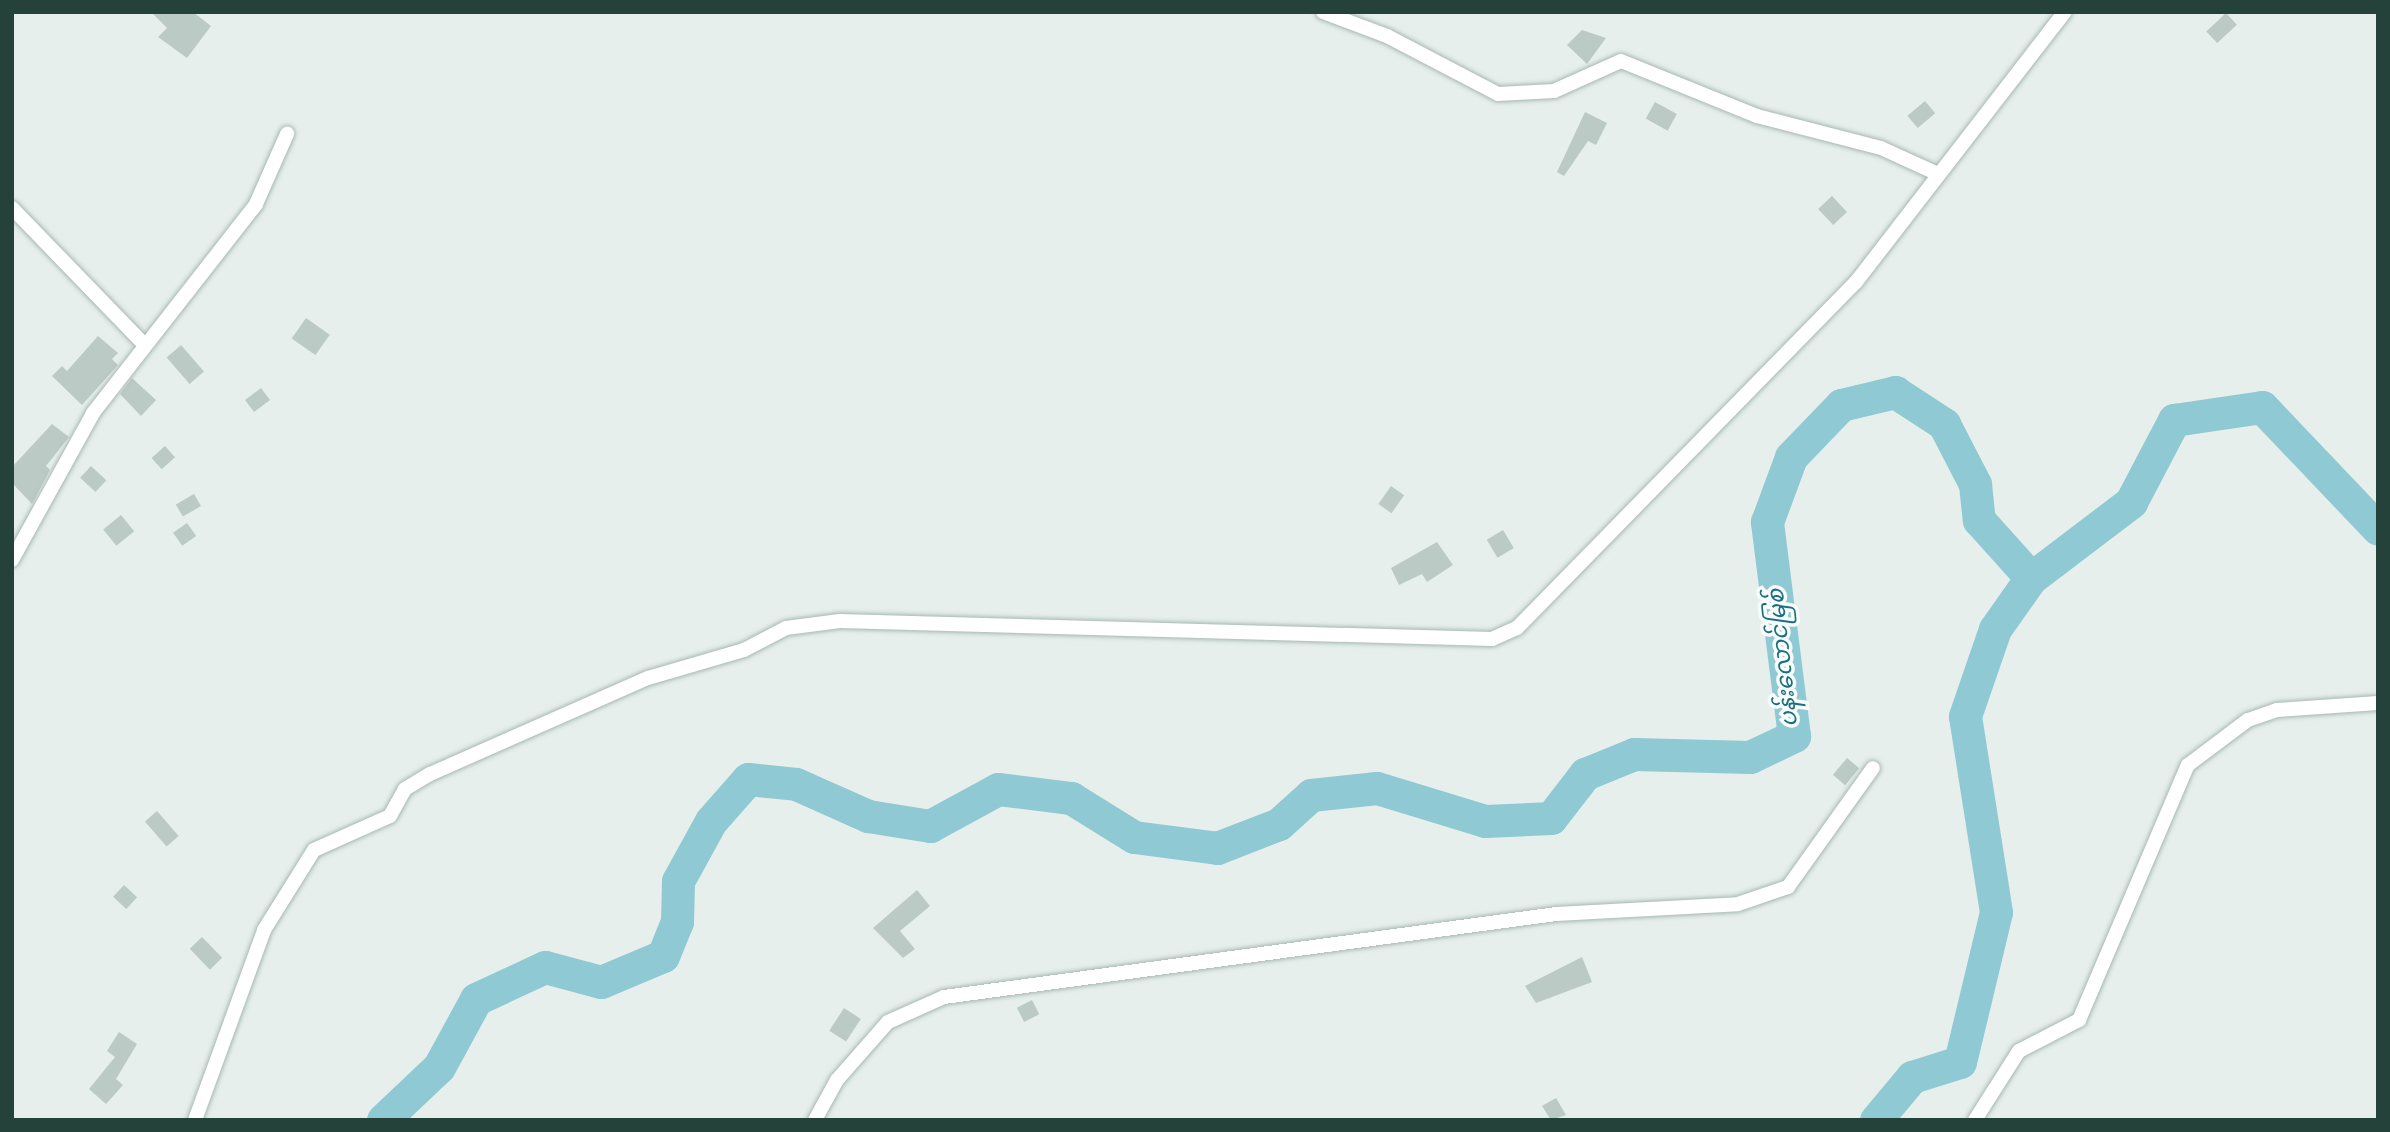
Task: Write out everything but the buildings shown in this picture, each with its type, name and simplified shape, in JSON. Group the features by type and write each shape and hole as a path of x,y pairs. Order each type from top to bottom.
{"street":[{"path":"1323,12 1387,36 1498,94 1554,91 1621,61 1757,116 1881,148 1937,174"},
{"path":"195,1120 264,930 314,850 390,816 405,789 430,774 648,678 744,650 786,628 840,621 1492,639 1517,628 1856,282 2065,12"},
{"path":"12,560 93,412 142,342 256,204 287,134"},
{"path":"12,208 142,342"},
{"path":"1975,1120 2019,1051 2079,1020 2188,765 2248,720 2277,710 2378,703"},
{"path":"815,1120 837,1080 888,1022 944,997 1556,914 1738,904 1788,887 1872,768"}],"waterway":[{"name":"ပန်းလောင်မြစ်","path":"383,1120 439,1067 476,999 545,967 601,982 663,956 677,922 678,881 711,821 748,779 796,784 868,816 930,826 998,789 1071,798 1134,837 1217,848 1279,824 1311,795 1377,788 1485,821 1551,818 1585,774 1634,754 1750,757 1794,736 1767,522 1791,457 1841,405 1895,392 1944,424 1975,484 1979,520 2031,578"},
{"path":"1876,1120 1912,1077 1960,1062 1996,912 1965,716 1995,629 2031,578 2131,502 2174,420 2262,407 2378,529"}]}
